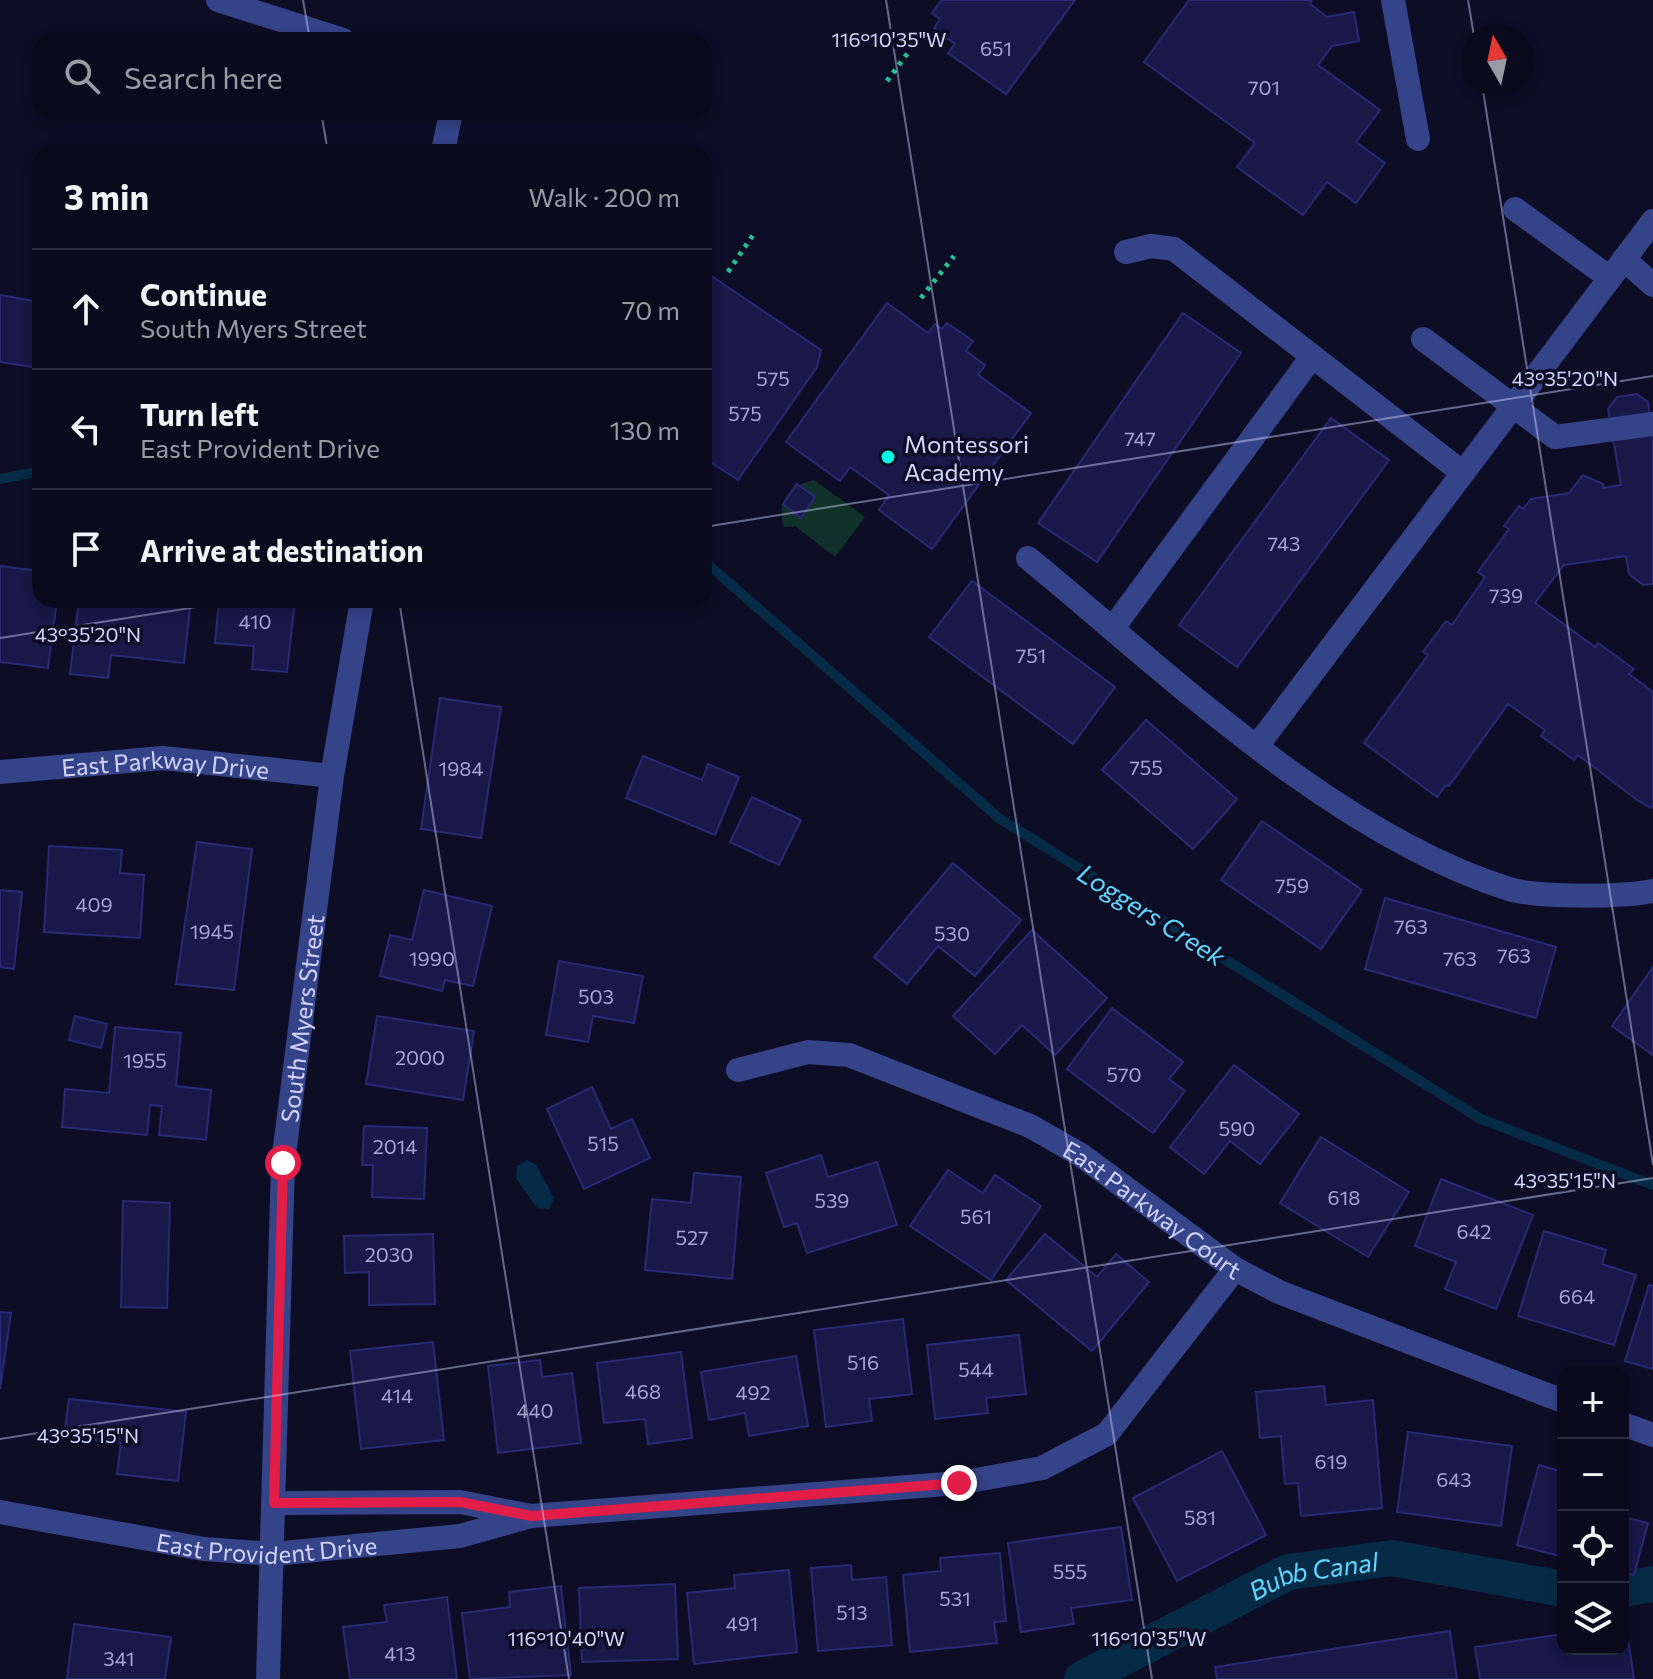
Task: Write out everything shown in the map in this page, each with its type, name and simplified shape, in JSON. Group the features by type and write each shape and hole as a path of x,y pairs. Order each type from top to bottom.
{"street":[{"path":"218,0 318,32"},
{"path":"1393,0 1418,139"},
{"path":"445,144 449,120"},
{"path":"1515,209 1617,268 1653,285"},
{"path":"1257,746 1653,221"},
{"path":"1126,252 1151,246 1174,249 1463,473"},
{"path":"1423,339 1555,437 1653,424"},
{"path":"1113,628 1311,358"},
{"path":"1028,558 1257,746 1384,836 1511,890 1621,897 1653,891"},
{"name":"South Myers Street","path":"268,1679 283,1163 332,776 361,608"},
{"name":"East Parkway Drive","path":"0,772 163,758 332,776"},
{"name":"East Parkway Court","path":"738,1070 808,1052 849,1055 1030,1126 1081,1155 1235,1269 1279,1292 1557,1399"},
{"name":"East Provident Drive","path":"0,1512 204,1549 273,1554 460,1536 531,1516 959,1483 1042,1468 1107,1434 1235,1269"},
{"path":"1629,1426 1653,1435"},
{"name":"East Provident Drive","path":"274,1503 460,1502 531,1516"}],"path":[{"path":"887,81 921,35"},
{"path":"728,272 755,232"},
{"path":"921,298 954,256"}],"green space":[{"path":"814,480 865,517 835,557 795,526 784,527 783,502 798,486"}],"water":[{"path":"527,1160 536,1165 554,1198 549,1209 537,1208 516,1178 517,1166"}],"building":[{"path":"942,0 1075,0 1006,94 948,53 955,44 934,28 940,19 932,13"},
{"path":"1189,0 1312,0 1310,4 1327,17 1354,12 1359,41 1332,46 1318,65 1380,110 1356,142 1385,163 1356,203 1327,182 1303,215 1237,167 1255,143 1144,62"},
{"path":"712,276 821,350 817,367 738,480 712,463"},
{"path":"0,295 32,301 32,367 0,362"},
{"path":"887,303 928,333 935,324 942,329 947,323 973,341 966,351 985,365 978,375 1031,413 932,549 879,510 889,495 850,467 840,481 786,442"},
{"path":"1183,313 1241,353 1097,562 1038,523"},
{"path":"1637,394 1648,402 1653,438 1653,584 1643,585 1629,574 1626,556 1564,565 1535,603 1595,647 1598,643 1634,669 1629,674 1653,692 1653,805 1651,808 1637,800 1578,755 1574,760 1541,736 1545,730 1508,704 1449,786 1446,785 1437,797 1364,743 1428,655 1423,652 1446,621 1452,625 1485,577 1478,572 1509,529 1504,526 1519,506 1523,509 1531,499 1569,493 1583,475 1603,484 1603,488 1621,485 1608,409 1617,397"},
{"path":"1331,418 1389,460 1237,667 1179,625"},
{"path":"797,484 815,497 801,518 783,504"},
{"path":"0,566 32,570 32,608 56,608 48,668 0,662"},
{"path":"972,581 1115,687 1073,744 929,637"},
{"path":"78,608 190,608 184,663 111,655 108,678 70,674"},
{"path":"218,608 294,608 287,672 252,669 254,646 215,643"},
{"path":"440,698 501,707 481,838 421,829"},
{"path":"1146,720 1237,799 1193,849 1102,770"},
{"path":"643,756 702,780 708,764 739,777 715,835 626,798"},
{"path":"752,797 801,820 779,865 730,842"},
{"path":"1262,821 1362,890 1321,949 1221,880"},
{"path":"197,842 252,849 234,990 176,984"},
{"path":"49,846 122,850 120,873 144,875 140,938 44,932"},
{"path":"953,863 1021,920 975,976 938,946 907,984 874,957"},
{"path":"0,890 22,892 14,969 0,967"},
{"path":"424,890 492,906 473,986 445,980 442,991 380,976 390,935 412,940"},
{"path":"1385,898 1556,947 1536,1018 1365,969"},
{"path":"1032,930 1107,998 1055,1055 1022,1025 995,1054 953,1016"},
{"path":"559,961 643,976 634,1023 593,1016 588,1042 546,1035"},
{"path":"1653,967 1653,1055 1612,1026"},
{"path":"1112,1008 1183,1062 1169,1079 1185,1091 1153,1133 1067,1069"},
{"path":"75,1016 107,1024 101,1048 69,1040"},
{"path":"377,1016 474,1031 463,1100 366,1084"},
{"path":"115,1027 181,1033 176,1086 211,1090 206,1140 159,1135 162,1106 150,1105 147,1135 62,1127 65,1089 109,1093"},
{"path":"1234,1065 1299,1114 1260,1164 1230,1141 1204,1174 1170,1147"},
{"path":"592,1087 611,1129 632,1119 650,1158 584,1189 547,1109"},
{"path":"364,1126 427,1128 424,1199 372,1197 373,1165 362,1165"},
{"path":"1321,1137 1409,1192 1368,1257 1280,1203"},
{"path":"821,1155 828,1177 877,1162 897,1225 807,1253 797,1223 784,1227 766,1173"},
{"path":"948,1170 983,1193 995,1175 1041,1206 991,1280 910,1226"},
{"path":"694,1173 741,1177 732,1279 645,1270 652,1199 691,1203"},
{"path":"1441,1179 1533,1215 1496,1309 1445,1289 1456,1262 1415,1246"},
{"path":"123,1201 170,1203 167,1308 121,1307"},
{"path":"1544,1231 1606,1250 1602,1264 1636,1275 1614,1345 1518,1316"},
{"path":"433,1234 435,1304 369,1305 369,1272 345,1273 344,1236"},
{"path":"1045,1234 1097,1277 1116,1254 1149,1282 1092,1351 1006,1280"},
{"path":"1649,1285 1653,1286 1653,1369 1625,1361"},
{"path":"0,1312 11,1313 0,1389"},
{"path":"903,1319 912,1394 869,1399 872,1421 826,1427 814,1330"},
{"path":"1019,1335 1026,1394 986,1398 988,1413 935,1419 927,1345"},
{"path":"433,1342 444,1440 361,1449 350,1351"},
{"path":"681,1352 692,1438 648,1444 645,1419 604,1423 597,1363"},
{"path":"796,1356 808,1426 749,1436 745,1413 709,1420 701,1372"},
{"path":"540,1360 542,1377 572,1373 581,1443 498,1453 488,1366"},
{"path":"1324,1386 1326,1405 1373,1400 1382,1508 1301,1516 1298,1483 1285,1484 1281,1436 1260,1438 1256,1392"},
{"path":"69,1399 186,1412 178,1481 117,1474 121,1443 64,1436"},
{"path":"1408,1432 1512,1446 1501,1526 1397,1512"},
{"path":"1222,1451 1266,1535 1177,1581 1133,1498"},
{"path":"1539,1465 1557,1470 1557,1555 1517,1545"},
{"path":"1629,1518 1648,1523 1634,1575 1629,1574"},
{"path":"1121,1527 1132,1600 1071,1608 1074,1624 1021,1632 1008,1543"},
{"path":"1000,1553 1006,1621 994,1622 997,1643 910,1652 903,1575 941,1571 940,1558"},
{"path":"851,1565 852,1580 886,1577 892,1645 818,1651 811,1568"},
{"path":"789,1570 797,1652 694,1664 687,1593 735,1588 734,1575"},
{"path":"675,1584 678,1659 582,1662 579,1588"},
{"path":"561,1586 571,1675 470,1679 462,1613 510,1607 509,1592"},
{"path":"447,1597 457,1679 350,1679 343,1627 387,1622 384,1605"},
{"path":"74,1624 171,1637 165,1679 67,1679"},
{"path":"1450,1631 1457,1679 1217,1679 1215,1667"},
{"path":"1557,1635 1557,1655 1629,1655 1629,1645 1634,1679 1480,1679 1475,1647"}],"waterway":[{"name":"Loggers Creek","path":"0,479 32,473"},
{"name":"Loggers Creek","path":"712,568 1000,819 1481,1119 1653,1185"},
{"name":"Bubb Canal","path":"1082,1679 1288,1572 1392,1558 1557,1588"},
{"name":"Bubb Canal","path":"1629,1588 1653,1584"}],"place":[{"name":"Montessori Academy","path":"888,457"}],"route":[{"path":"283,1163 274,1503 460,1502 531,1516 959,1483"}]}
